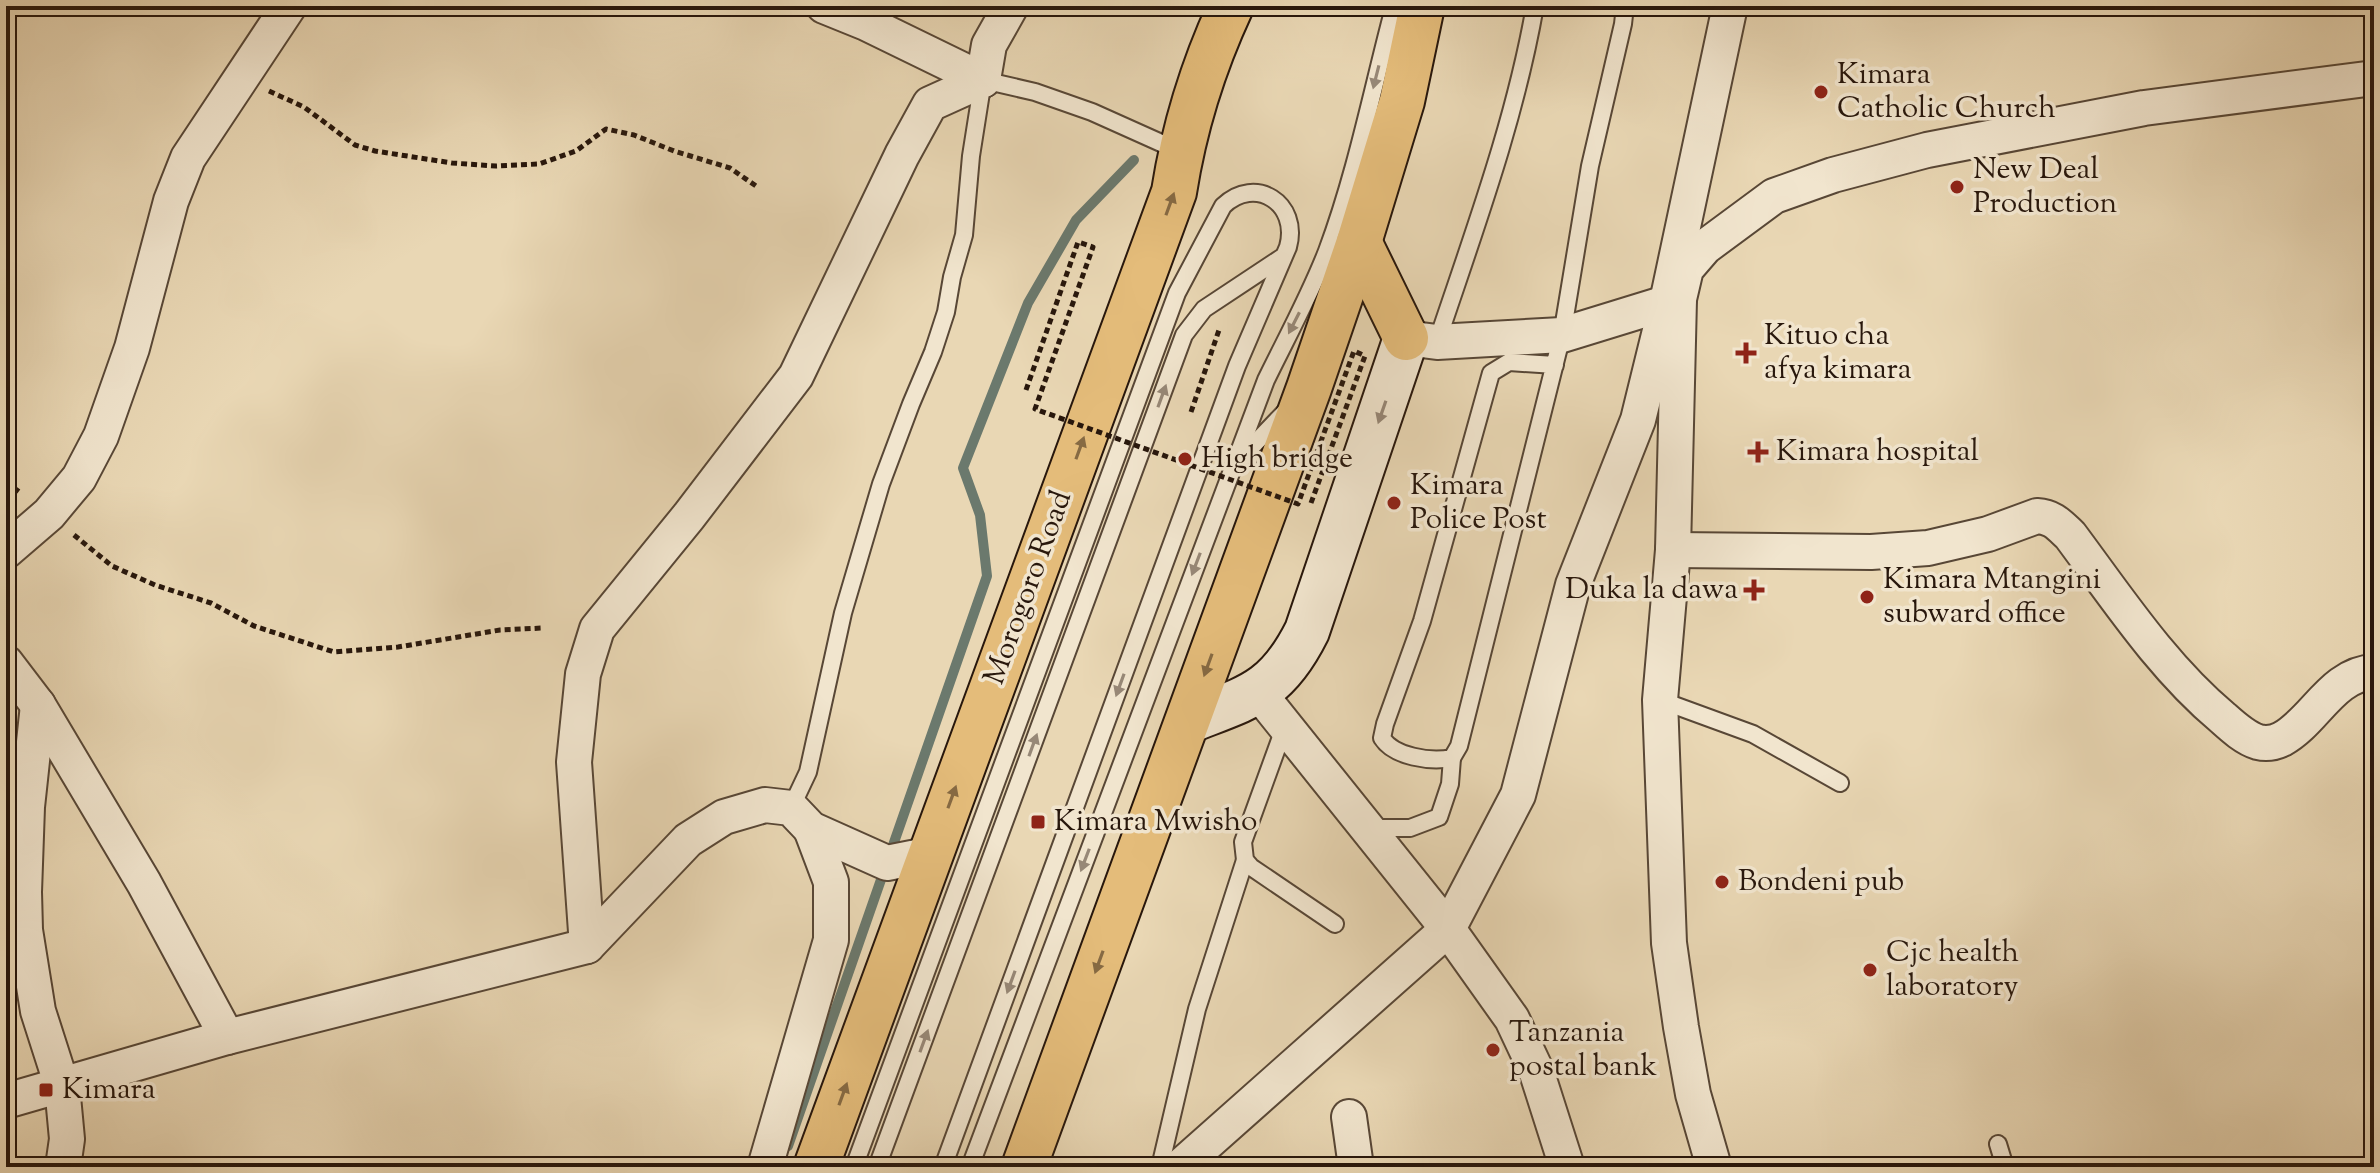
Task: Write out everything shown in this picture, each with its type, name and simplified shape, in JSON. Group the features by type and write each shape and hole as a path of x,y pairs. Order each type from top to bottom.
{"highway":[{"name":"Morogoro Road","path":"816,1167 1174,192 1180,152 1212,48 1231,6"},
{"path":"1024,1167 1309,388 1359,242 1402,101 1422,6"},
{"path":"1359,242 1421,340"}],"street":[{"path":"6,551 49,514 79,478 101,436 132,348 171,201 188,158 289,6"},
{"path":"824,6 983,80"},
{"path":"983,80 989,45 1011,6"},
{"path":"1180,1167 1448,929 1518,795 1573,585 1638,420 1673,301 1730,6"},
{"path":"1714,1167 1693,1094 1669,943 1660,700 1673,550 1673,301 1686,269 1705,247 1774,196 1833,175 1927,150 2144,108 2374,78"},
{"path":"587,946 574,762 583,674 597,629 689,516 796,376 902,155 930,104 983,80"},
{"path":"1188,721 1258,692 1294,657 1421,340 1559,350 1673,301"},
{"path":"1673,550 1871,552 1928,548 1988,534 2030,518 2044,517 2057,522 2070,535 2173,668 2207,705 2253,740 2269,743 2284,738 2343,684 2356,676 2374,672"},
{"path":"6,663 38,705 144,883 227,1037"},
{"path":"1258,692 1448,929 1512,1019 1536,1070 1567,1167"},
{"path":"38,705 27,807 25,930 38,1011 62,1086 67,1139 63,1167"},
{"path":"6,1101 227,1037 587,946 688,840 724,817 765,805 801,818 887,863 932,854"},
{"path":"765,1167 831,940 831,882 801,818"},
{"path":"1349,1117 1356,1167"}],"lane":[{"path":"970,1167 1266,380 1327,249 1346,196 1391,19 1403,6"},
{"path":"1421,340 1502,148 1527,57 1535,6"},
{"path":"1368,828 1410,828 1439,817 1450,784 1452,758 1459,746 1559,350 1590,166 1625,6"},
{"path":"801,818 843,613 881,484 946,312 964,235 971,156 983,80 1035,92 1078,107 1180,152"},
{"name":"Morogoro Road","path":"854,1167 1177,293 1218,212 1227,202 1238,195 1253,192 1266,195 1282,206 1291,224 1288,247 1237,366 943,1167"},
{"name":"Morogoro Road","path":"877,1167 1184,335 1204,309 1276,263 1288,247"},
{"path":"1452,758 1418,757 1388,747 1382,738 1385,724 1422,621 1491,373 1509,362 1559,350"},
{"path":"1233,465 1309,388"},
{"path":"1660,700 1753,734 1840,783"},
{"path":"1160,1167 1197,1009 1245,860 1243,842 1285,726"},
{"path":"1245,860 1335,924"},
{"path":"1998,1144 2005,1167"}],"path":[{"path":"237,81 281,95 304,107 355,145 375,151 452,163 496,166 539,164 576,151 606,129 634,135 730,168 756,186"},
{"path":"1026,390 1078,242 1093,247 1035,409 1298,504 1354,351 1365,356 1311,503"},
{"path":"49,514 112,566 155,585 211,603 254,626 334,652 398,647 500,630 543,628"}],"waterway":[{"path":"788,1146 987,576 980,515 963,468 1028,303 1076,220 1134,160"}],"place":[{"name":"Kimara Catholic Church","path":"1821,92"},
{"name":"New Deal Production","path":"1957,187"},
{"name":"Kituo cha afya kimara","path":"1746,353"},
{"name":"Kimara hospital","path":"1758,452"},
{"name":"High bridge","path":"1185,459"},
{"name":"Kimara Police Post","path":"1394,503"},
{"name":"Duka la dawa","path":"1754,590"},
{"name":"Kimara Mtangini subward office","path":"1867,597"},
{"name":"Kimara Mwisho","path":"1038,822"},
{"name":"Bondeni pub","path":"1722,882"},
{"name":"Cjc health laboratory","path":"1870,970"},
{"name":"Tanzania postal bank","path":"1493,1050"},
{"name":"Kimara","path":"46,1090"}]}
